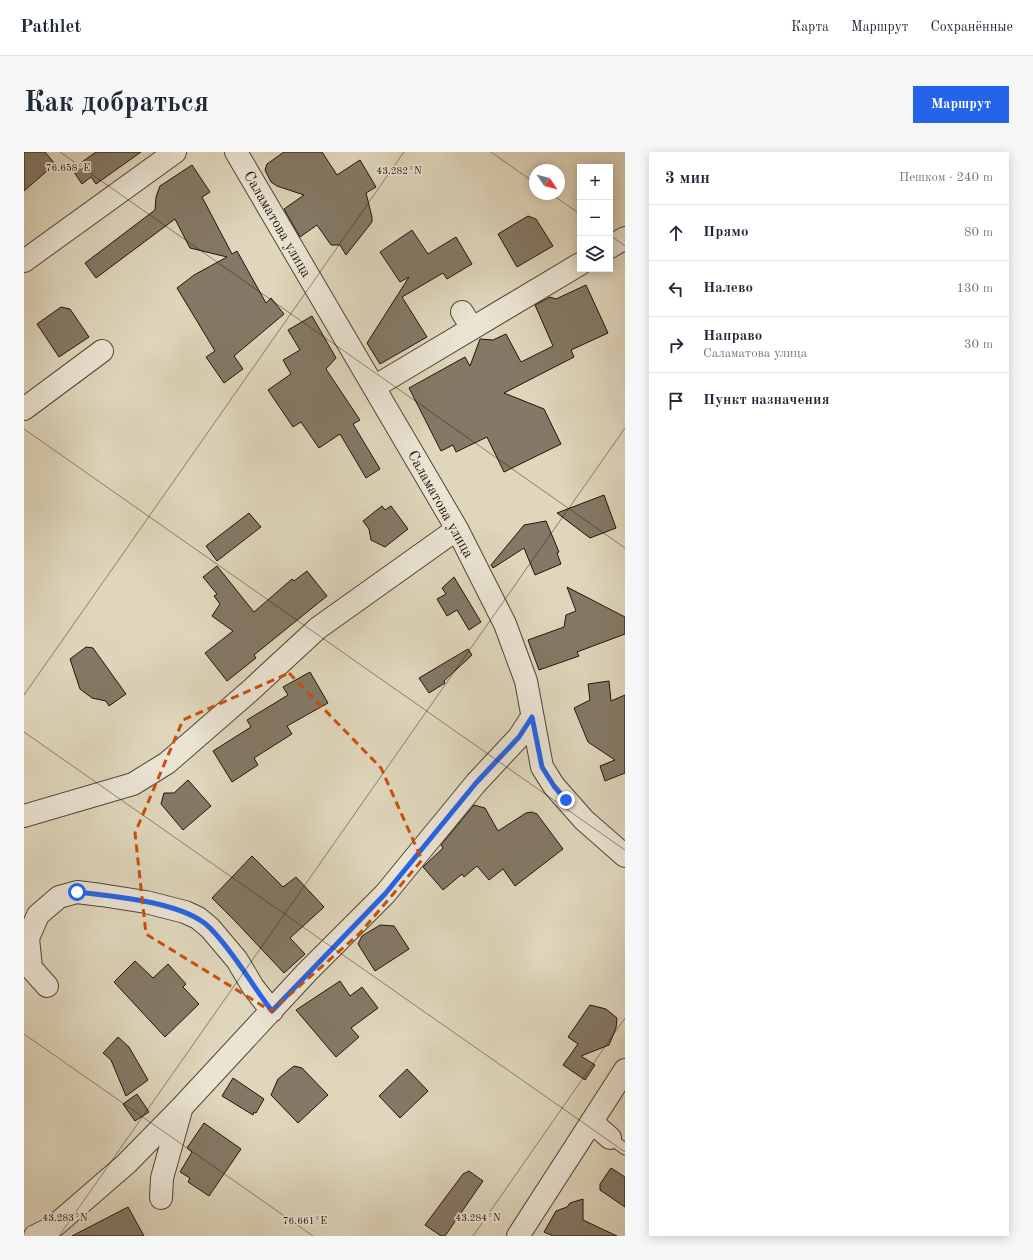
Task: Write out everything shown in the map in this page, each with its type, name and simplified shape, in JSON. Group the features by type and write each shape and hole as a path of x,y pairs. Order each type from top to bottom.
{"street":[{"path":"24,261 175,152"},
{"name":"Саламатова улица","path":"236,152 457,529 505,624 526,681 542,767 554,786 584,820 625,856"},
{"path":"613,245 625,238"},
{"path":"374,387 467,320 577,265"},
{"path":"24,409 102,350"},
{"path":"24,816 133,784 167,763 252,690 318,628 457,529"},
{"path":"36,1236 52,1228 126,1164 181,1108 385,894 476,783 519,737 532,717"},
{"path":"48,986 31,968 28,938 38,916 58,898 77,892 146,902 185,912 198,918 210,928 237,960 253,987 272,1011"},
{"path":"518,1236 625,1070"},
{"path":"161,1198 162,1178 181,1108"},
{"path":"592,1122 618,1144"}],"highlighted area":[{"path":"289,673 381,768 422,860 360,933 271,1011 146,934 135,833 183,720"}],"building":[{"path":"24,152 45,152 55,164 24,191"},
{"path":"96,152 141,152 96,184 91,177 82,184 72,169"},
{"path":"284,152 322,152 337,175 360,160 376,187 366,193 372,222 346,255 340,245 331,245 317,225 300,237 284,209 304,195 277,186 271,182 265,170 267,164"},
{"path":"192,165 210,192 202,197 232,254 237,251 266,303 271,298 284,314 234,356 243,369 224,383 206,357 215,351 177,288 194,275 227,257 190,248 175,219 96,278 85,263 155,210 156,197 160,186"},
{"path":"528,216 536,219 553,246 517,267 498,234"},
{"path":"412,230 428,254 456,237 472,264 447,279 443,273 402,297 427,337 380,364 367,343 409,277 400,282 380,252"},
{"path":"586,285 608,333 571,350 574,357 504,393 544,409 561,444 504,472 487,437 456,452 453,445 441,451 409,388 465,357 470,366 480,339 493,340 506,334 521,362 553,346 535,305 550,297 556,299"},
{"path":"61,307 70,309 89,337 59,357 37,324"},
{"path":"312,316 336,358 326,369 360,420 353,424 380,469 366,478 340,434 319,448 301,422 293,427 268,390 291,374 283,360 300,350 288,330"},
{"path":"604,495 616,528 590,538 557,513"},
{"path":"382,506 385,510 391,506 408,529 385,547 371,540 369,529 363,521"},
{"path":"249,513 261,527 217,561 206,546"},
{"path":"546,521 559,552 557,553 561,564 535,575 524,548 493,568 491,565 524,525"},
{"path":"217,566 254,612 292,579 294,581 307,571 327,596 254,655 256,658 227,681 205,653 233,631 212,616 220,604 214,596 217,594 203,577"},
{"path":"454,577 481,622 469,630 457,610 447,616 437,599 446,594 442,588"},
{"path":"567,587 625,617 625,634 577,652 579,656 539,670 528,640 564,627 566,615 576,611"},
{"path":"86,647 93,648 126,694 109,706 106,701 92,698 80,689 70,659"},
{"path":"468,649 472,655 444,681 445,683 429,693 419,678"},
{"path":"310,672 328,703 287,726 292,734 254,758 258,765 232,782 213,751 251,727 247,720 288,695 283,687"},
{"path":"609,681 611,701 625,695 625,773 605,781 600,766 615,760 588,742 574,708 590,700 588,684"},
{"path":"188,780 211,806 183,830 161,804 164,793 174,793"},
{"path":"474,805 485,808 498,831 526,813 532,812 537,814 563,849 515,886 503,869 489,880 477,866 464,877 462,874 443,890 423,867 443,848 441,845"},
{"path":"252,856 283,887 296,877 324,907 290,938 305,954 284,973 212,898"},
{"path":"380,925 394,926 409,949 375,971 358,944 362,936"},
{"path":"135,961 153,978 168,964 186,984 183,987 199,1004 165,1037 114,982"},
{"path":"340,981 350,996 362,987 378,1008 351,1028 359,1037 336,1057 296,1010"},
{"path":"590,1005 606,1009 617,1018 616,1028 609,1045 581,1056 595,1065 585,1080 563,1065 578,1044 568,1037"},
{"path":"118,1037 129,1047 148,1080 126,1096 111,1060 103,1053"},
{"path":"294,1066 302,1068 328,1095 298,1123 271,1095 278,1079"},
{"path":"407,1069 428,1091 400,1118 379,1096"},
{"path":"233,1078 264,1099 256,1113 254,1112 253,1115 222,1096"},
{"path":"137,1094 149,1112 135,1121 123,1104"},
{"path":"204,1123 241,1149 209,1196 188,1182 190,1178 180,1172 192,1152 187,1148"},
{"path":"611,1168 625,1177 625,1207 600,1190 600,1184"},
{"path":"469,1171 483,1181 445,1236 441,1236 425,1225 463,1174"},
{"path":"583,1199 583,1220 617,1236 553,1236 544,1232 556,1211 567,1207 570,1203"},
{"path":"128,1207 144,1236 72,1236"}],"route":[{"path":"77,892 146,902 185,912 198,918 210,928 237,960 253,987 272,1011 307,972 385,894 476,783 519,737 532,717 542,767 554,786 566,800"}]}
